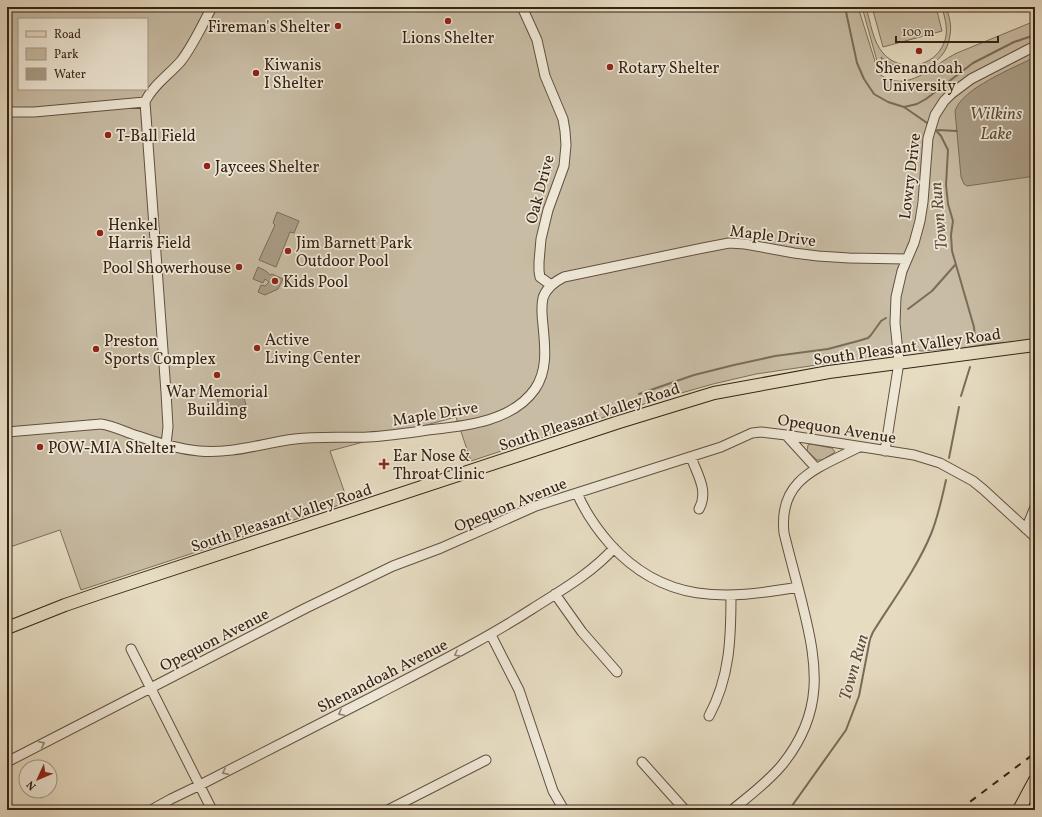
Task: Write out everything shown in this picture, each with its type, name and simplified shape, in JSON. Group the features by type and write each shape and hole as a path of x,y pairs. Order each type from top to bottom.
{"main road":[{"name":"South Pleasant Valley Road","path":"7,628 103,592 687,400 761,383 830,372 1035,345"},
{"path":"1019,810 1035,780"}],"street":[{"path":"166,444 168,427 166,392 145,102 151,92 175,68 189,50 212,7"},
{"name":"Oak Drive","path":"522,7 537,40 545,76 563,119 565,132 566,145 564,166 548,210 541,239 538,271 540,277 551,285"},
{"name":"Lowry Drive","path":"885,451 898,362 895,310 897,289 914,243 920,221 929,132 935,115 951,94 971,79 1035,46"},
{"path":"7,112 34,112 145,102"},
{"name":"Maple Drive","path":"7,432 101,424 166,444 200,451 232,451 295,439 367,437 456,427 493,418 521,404 531,395 543,373 545,354 542,300 551,285 559,280 573,275 729,243 818,256 907,259"},
{"name":"Opequon Avenue","path":"7,762 393,566 459,541 536,506 721,447 752,433 761,432 786,435 914,455 929,459 957,472 984,490 1035,537"},
{"path":"786,435 816,468"},
{"path":"732,810 782,766 800,738 810,714 815,689 814,659 811,638 784,533 783,525 785,507 792,491 816,468 859,447"},
{"path":"691,457 704,492 699,509"},
{"path":"577,493 593,522 625,560 642,573 670,586 697,593 731,596 798,587"},
{"path":"1026,529 1035,507"},
{"name":"Shenandoah Avenue","path":"151,810 443,661 490,635 587,572 614,548"},
{"path":"555,594 582,632 617,672"},
{"path":"710,716 717,702 727,670 730,640 731,596"},
{"path":"490,635 519,690 551,786 564,810"},
{"path":"131,649 212,810"},
{"path":"388,810 486,760"},
{"path":"642,762 685,810"}],"green space":[{"path":"7,7 858,7 879,74 890,80 900,81 910,80 920,76 957,53 1035,21 1035,336 1028,341 986,344 954,350 917,350 756,374 713,384 653,401 471,461 456,417 330,451 348,502 81,590 60,530 7,548"},
{"path":"862,7 866,7 874,37 883,53 898,63 916,65 933,58 944,43 946,25 942,7 946,7 951,28 947,47 941,56 933,63 913,69 902,68 891,64 881,57 885,71 880,72"},
{"path":"872,7 936,7 942,31 883,47"},
{"path":"811,444 832,448 835,452 822,460 817,460 807,451 808,445"}],"water":[{"name":"Wilkins Lake","path":"1035,57 1035,176 967,186 964,184 961,177 955,111 968,94 978,87 1002,73"},
{"path":"277,212 299,221 294,233 290,232 276,267 259,260 275,225 273,223"},
{"name":"Kids Pool","path":"258,267 270,275 272,274 283,279 278,289 265,295 258,292 261,285 265,286 269,282 265,279 263,283 253,279"},
{"path":"242,390 246,405 220,411 217,397"}],"waterway":[{"path":"845,7 857,63 864,79 874,94 888,102 904,107 917,104 926,99 973,63 1014,42 1035,35"},
{"name":"Town Run","path":"904,107 930,125"},
{"name":"Town Run","path":"933,127 941,136 948,150 946,185 948,204 953,221 951,235 952,251 974,327 975,339"},
{"path":"938,130 957,131"},
{"path":"908,309 932,291 955,265"},
{"path":"639,394 694,375 734,365 775,356 828,349 868,338 881,321 886,318"},
{"name":"Town Run","path":"961,396 970,367"},
{"name":"Town Run","path":"949,458 959,407"},
{"name":"Town Run","path":"789,810 846,730 859,696 870,639 912,572 925,547 936,521 946,480"}],"railway":[{"path":"959,810 1035,753"}],"place":[{"name":"Lions Shelter","path":"448,21"},
{"name":"Fireman's Shelter","path":"338,26"},
{"name":"Shenandoah University","path":"919,51"},
{"name":"Rotary Shelter","path":"610,67"},
{"name":"Kiwanis I Shelter","path":"256,73"},
{"name":"T-Ball Field","path":"108,135"},
{"name":"Jaycees Shelter","path":"207,166"},
{"name":"Henkel Harris Field","path":"100,233"},
{"name":"Jim Barnett Park Outdoor Pool","path":"288,251"},
{"name":"Pool Showerhouse","path":"239,267"},
{"name":"Kids Pool","path":"275,281"},
{"name":"Active Living Center","path":"257,348"},
{"name":"Preston Sports Complex","path":"96,349"},
{"name":"War Memorial Building","path":"217,375"},
{"name":"POW-MIA Shelter","path":"40,447"},
{"name":"Ear Nose & Throat Clinic","path":"384,464"}]}
